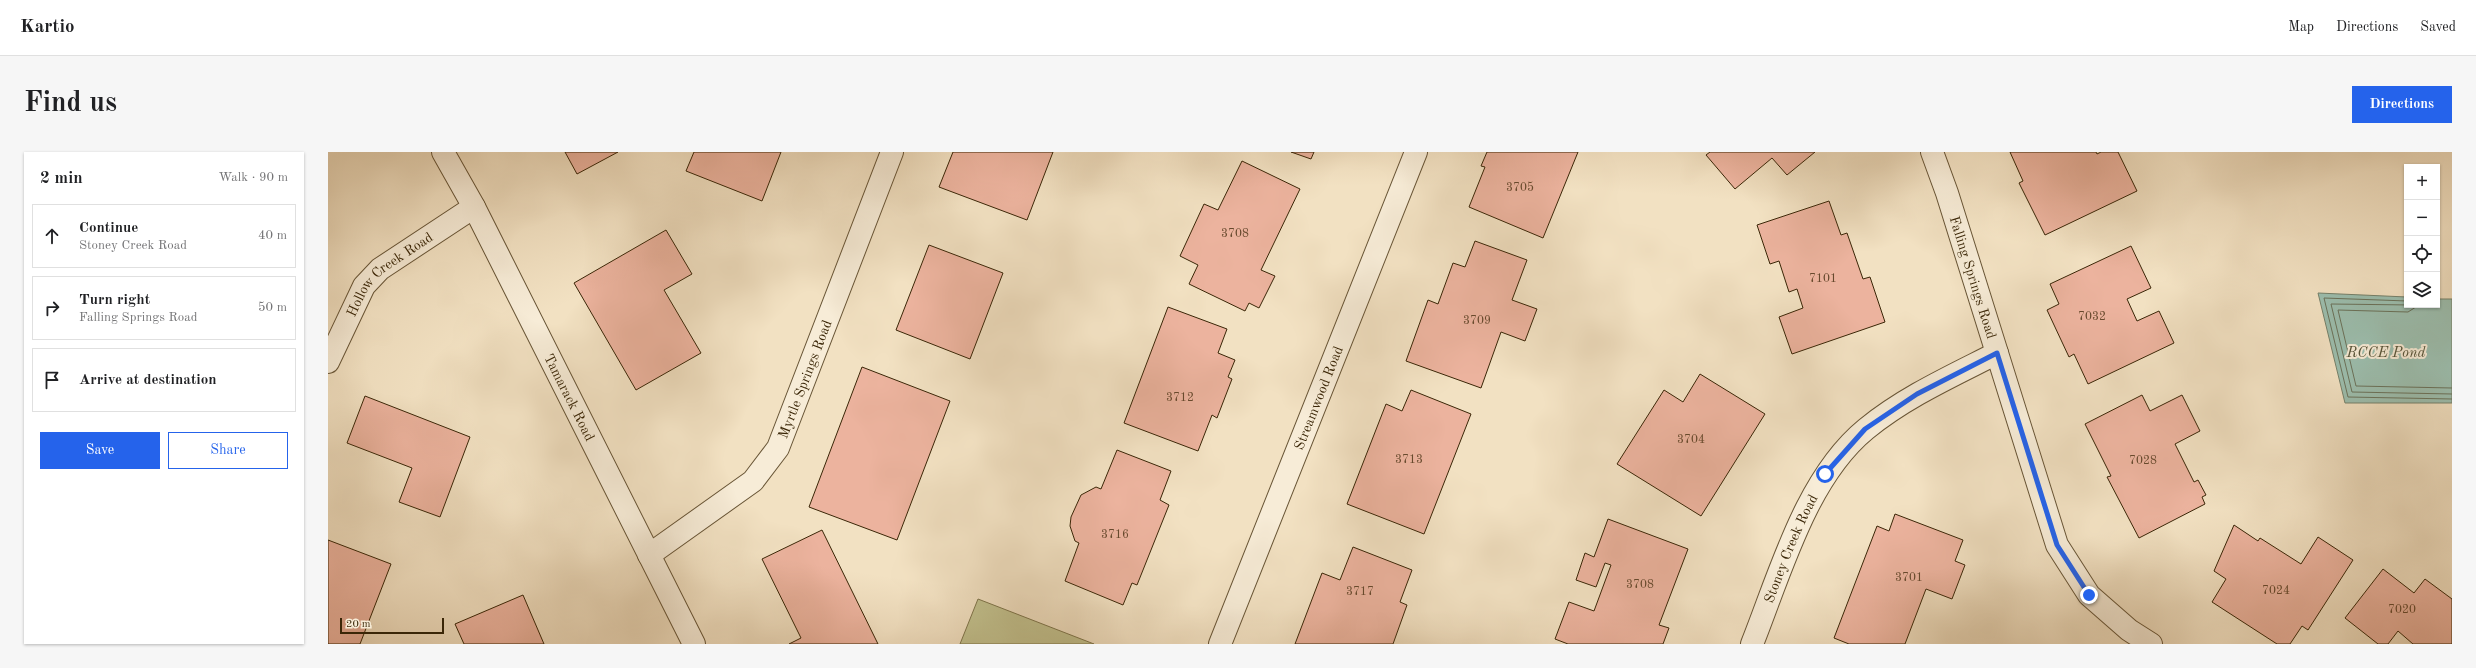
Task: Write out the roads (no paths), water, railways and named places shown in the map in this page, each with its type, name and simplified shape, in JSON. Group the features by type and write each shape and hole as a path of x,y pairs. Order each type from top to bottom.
{"street":[{"name":"Tamarack Road","path":"443,152 474,207 694,644"},
{"name":"Myrtle Springs Road","path":"649,555 753,481 778,448 892,152"},
{"name":"Streamwood Road","path":"1220,644 1416,152"},
{"name":"Falling Springs Road","path":"1932,152 1947,193 2057,545 2089,595 2130,630 2151,644"},
{"name":"Hollow Creek Road","path":"328,362 364,286 380,269 474,207"},
{"name":"Stoney Creek Road","path":"1752,644 1797,529 1825,474 1865,429 1917,394 1997,353"}],"water":[{"name":"RCCE Pond","path":"2318,293 2404,297 2404,308 2440,308 2440,299 2452,299 2452,403 2345,403"}]}
